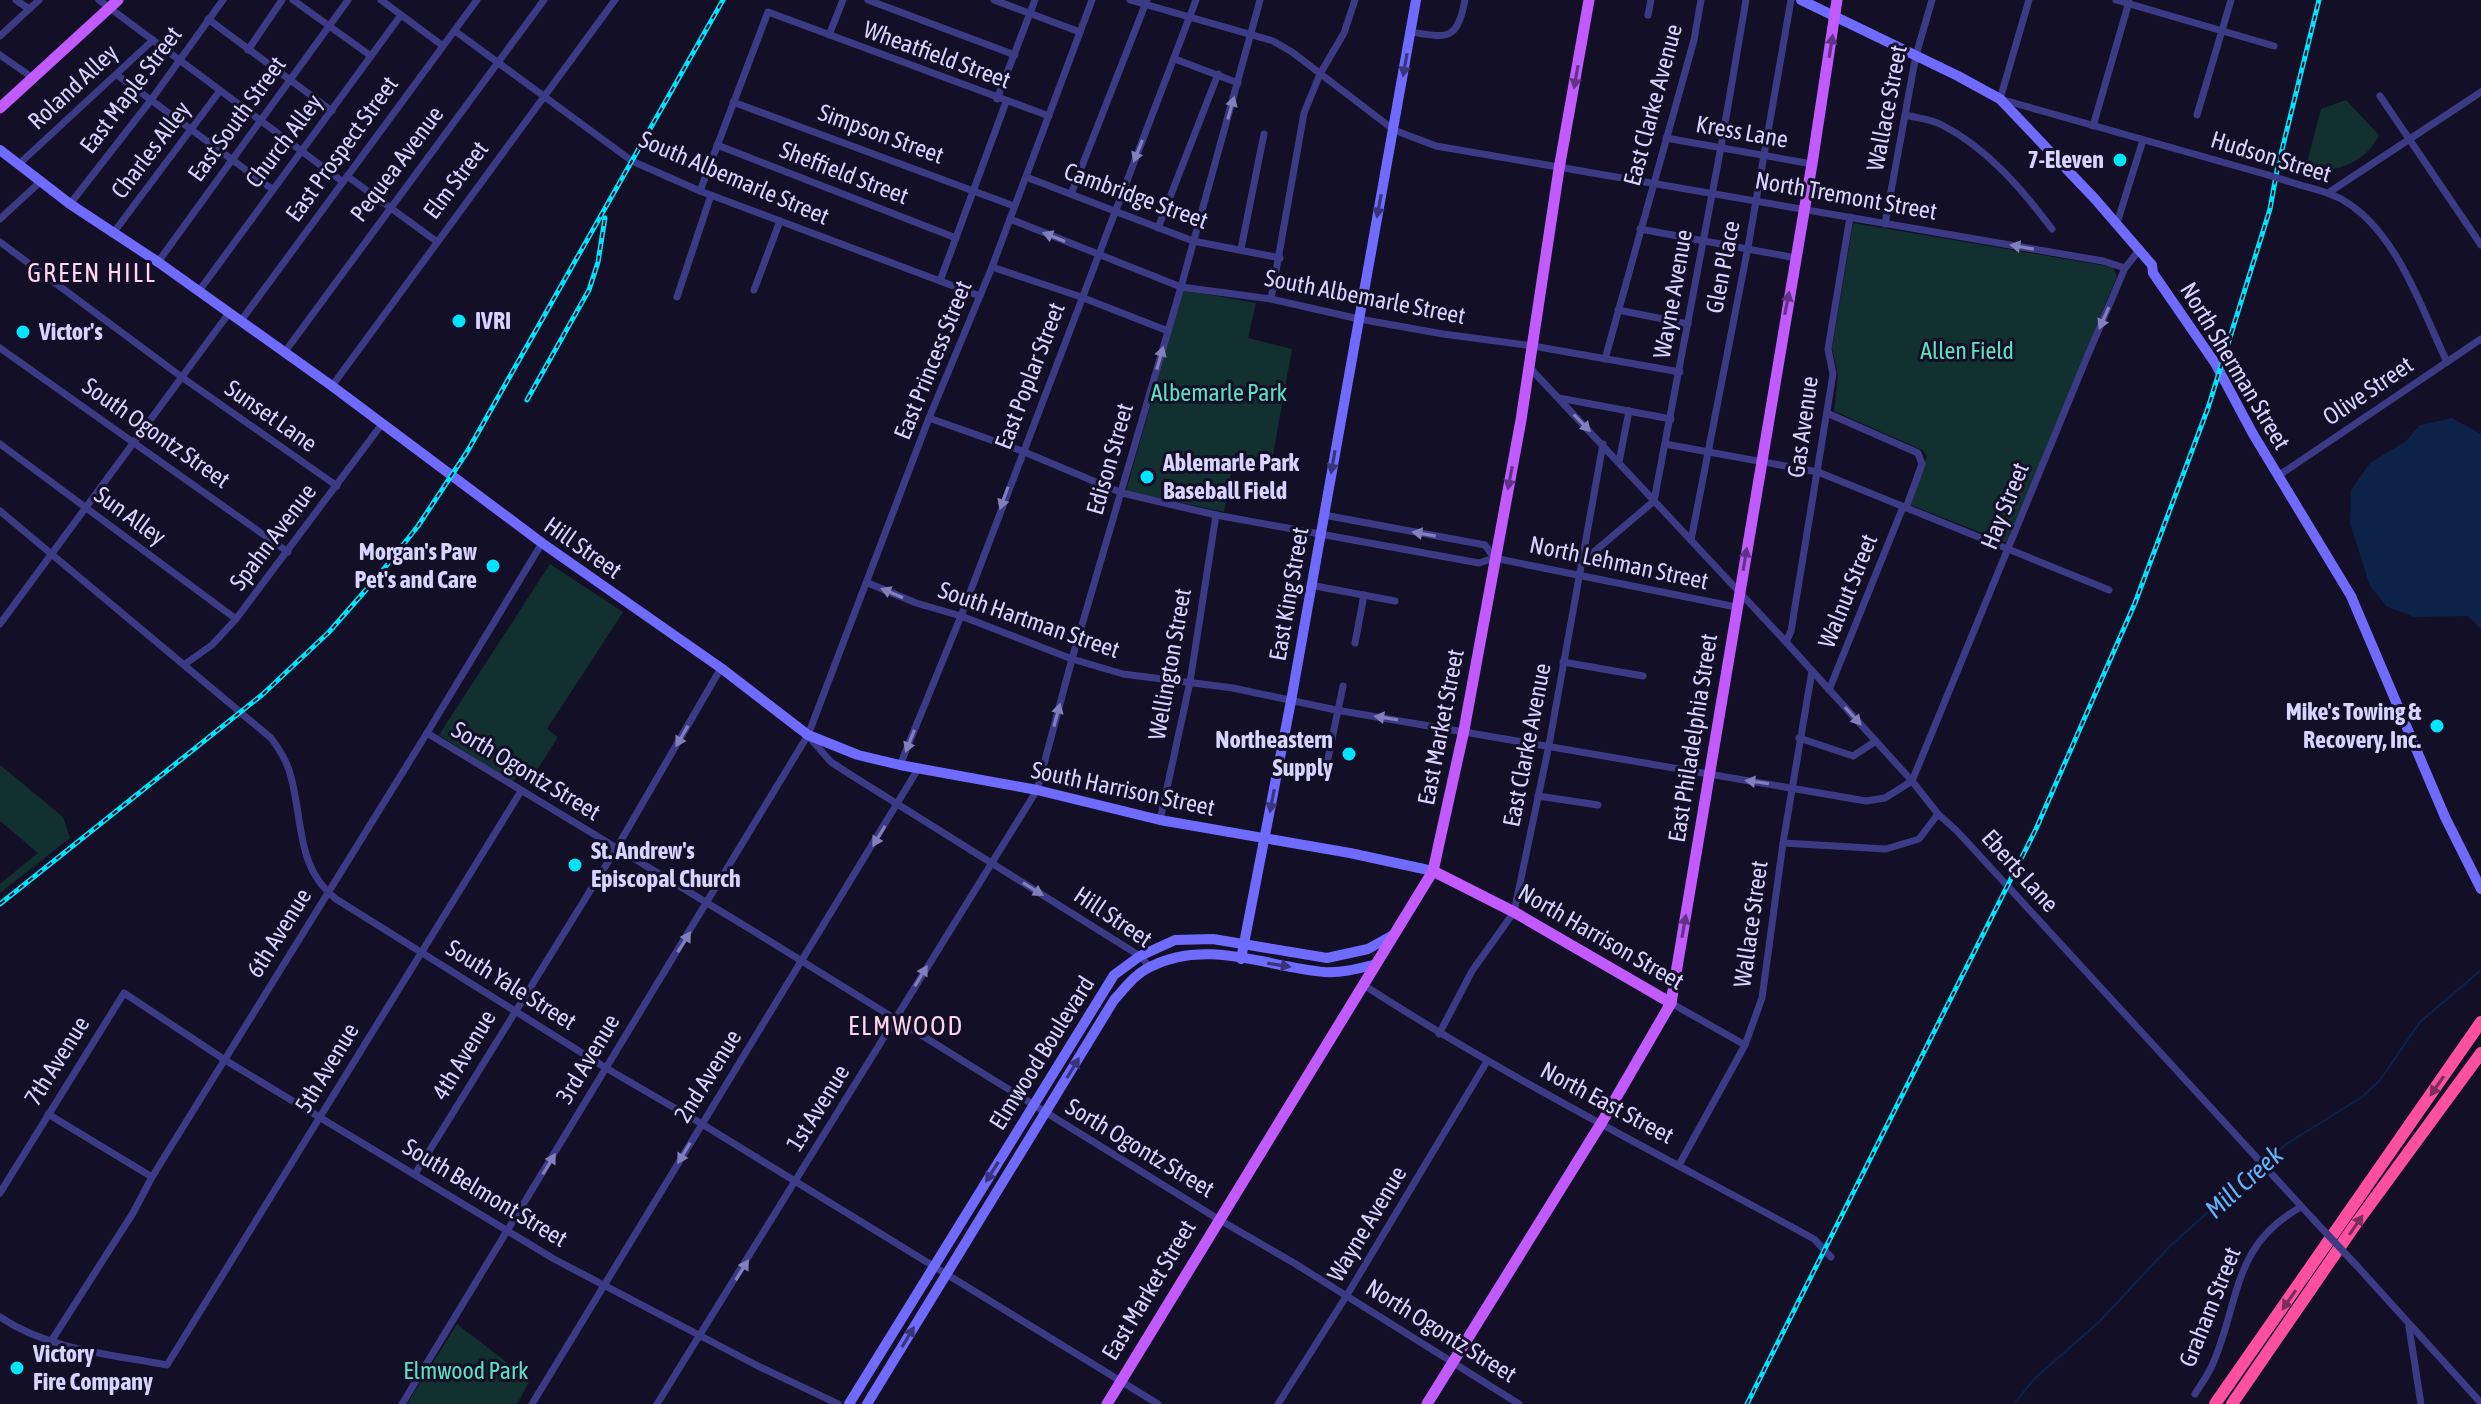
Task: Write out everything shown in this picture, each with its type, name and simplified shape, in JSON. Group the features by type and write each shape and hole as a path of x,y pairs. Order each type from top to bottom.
{"highway":[{"path":"2215,1404 2481,1022"},
{"path":"2232,1404 2355,1225 2481,1053"}],"main road":[{"name":"East King Street","path":"1241,959 1291,701 1416,0"},
{"name":"East Market Street","path":"1104,1404 1433,871 1464,730 1521,420 1559,169 1589,0"},
{"name":"North Sherman Street","path":"1801,0 2000,99 2140,249 2215,363 2278,476 2351,596 2433,791 2481,889"},
{"name":"East Philadelphia Street","path":"1427,1404 1602,1122 1671,1003 1840,0"},
{"path":"0,108 109,3"},
{"name":"Hill Street","path":"0,150 70,204 158,262 332,386 542,543 721,668 808,735"},
{"name":"South Harrison Street","path":"808,735 846,751 918,769 1037,790 1160,820 1433,871"},
{"path":"1447,810 1442,866 1447,877"},
{"name":"North Harrison Street","path":"1433,871 1514,912 1671,1003"},
{"name":"Elmwood Boulevard","path":"849,1404 1114,975 1140,956 1175,940 1213,939 1327,958 1368,949 1393,935"},
{"name":"Elmwood Boulevard","path":"867,1404 1114,1000 1133,979 1150,967 1203,953 1326,972 1373,965"}],"street":[{"path":"16,0 29,9"},
{"path":"0,36 39,0"},
{"name":"East Maple Street","path":"70,204 223,0"},
{"path":"248,50 282,0"},
{"path":"293,0 371,56"},
{"name":"East South Street","path":"158,262 348,0"},
{"path":"381,0 443,46"},
{"name":"East Prospect Street","path":"240,322 477,0"},
{"name":"Pequea Avenue","path":"284,353 544,0"},
{"name":"Elm Street","path":"332,386 615,0"},
{"path":"829,35 843,0"},
{"path":"868,0 1015,55"},
{"path":"994,0 1080,32"},
{"path":"997,99 1035,0"},
{"name":"East Princess Street","path":"808,735 929,418 992,267 1092,0"},
{"name":"North Tremont Street","path":"1130,0 1146,2 1273,41 1394,130 1436,146 2103,261 2125,268"},
{"name":"East Poplar Street","path":"900,765 961,616 1196,0"},
{"name":"Edison Street","path":"1037,790 1260,0"},
{"path":"1271,299 1304,113 1320,74 1344,33 1355,0"},
{"path":"1411,32 1444,36 1452,33 1459,25 1465,0"},
{"path":"1648,15 1651,0"},
{"name":"East Clarke Avenue","path":"1605,359 1694,40 1701,0"},
{"name":"Wayne Avenue","path":"1654,501 1746,0"},
{"name":"Glen Place","path":"1691,541 1748,247 1791,0"},
{"name":"Wallace Street","path":"1885,224 1916,55 1932,0"},
{"path":"2000,99 2029,0"},
{"path":"2116,0 2274,46"},
{"path":"2197,115 2231,0"},
{"path":"1071,194 1146,2"},
{"path":"2093,126 2129,2"},
{"path":"109,3 219,92 436,241"},
{"name":"Wheatfield Street","path":"733,102 768,12 1049,116"},
{"name":"Church Alley","path":"199,291 401,15"},
{"path":"208,19 332,111"},
{"name":"South Albemarle Street","path":"455,31 632,161 700,191 980,296"},
{"name":"Roland Alley","path":"19,164 153,40"},
{"path":"0,55 33,78"},
{"path":"1175,59 1238,83"},
{"path":"1158,228 1218,74"},
{"path":"117,75 272,189"},
{"name":"Charles Alley","path":"114,232 219,92"},
{"path":"2328,193 2481,92"},
{"path":"2380,96 2481,245"},
{"name":"Hudson Street","path":"2000,99 2328,193 2360,212 2383,236 2399,262 2447,362"},
{"path":"700,191 733,102"},
{"name":"Simpson Street","path":"733,102 1014,206"},
{"path":"940,281 1006,102"},
{"path":"1905,115 1941,124 1988,156 2030,199 2052,229"},
{"path":"1241,249 1264,134"},
{"name":"Kress Lane","path":"1666,138 1812,164"},
{"path":"2117,223 2143,140"},
{"name":"Sheffield Street","path":"717,145 956,238"},
{"name":"Cambridge Street","path":"1026,177 1193,241 1280,258"},
{"path":"0,219 41,181"},
{"path":"677,297 711,195"},
{"name":"Gas Avenue","path":"1786,642 1791,631 1833,374 1828,349 1850,217"},
{"name":"South Albemarle Street","path":"1010,219 1181,287 1271,299 1443,334 1680,372"},
{"path":"754,290 780,221"},
{"path":"1640,229 1796,258"},
{"name":"Sunset Lane","path":"0,242 183,378 337,486"},
{"name":"Hay Street","path":"1912,781 2125,268 2140,249"},
{"path":"992,267 1168,331"},
{"path":"1618,310 1688,324"},
{"path":"0,624 229,313"},
{"name":"Olive Street","path":"2278,476 2481,339"},
{"name":"South Ogontz Street","path":"0,348 288,552"},
{"name":"Eberts Lane","path":"1528,366 1786,642 1938,814 1957,831 2481,1403"},
{"path":"1558,398 1671,419"},
{"path":"1619,462 1629,411"},
{"path":"1827,413 1918,453 1922,464 1904,508"},
{"path":"929,418 1022,451 1122,493 1216,515 1479,563 1494,558 1485,545 1324,515"},
{"name":"Spahn Avenue","path":"185,664 212,645 236,619 382,424"},
{"name":"Sun Alley","path":"0,444 236,619"},
{"name":"East Clarke Avenue","path":"1439,1034 1472,971 1514,912 1549,745 1603,444"},
{"path":"1665,444 1818,472 2109,590"},
{"path":"1581,563 1654,501"},
{"name":"Walnut Street","path":"1829,690 1904,508"},
{"name":"South Yale Street","path":"0,511 271,738 284,757 291,776 309,866 328,893 606,1068 1158,1404"},
{"name":"Wellington Street","path":"1160,820 1190,682 1216,515"},
{"name":"6th Avenue","path":"50,1343 133,1213 152,1177 542,543"},
{"name":"North Lehman Street","path":"1494,558 1736,607"},
{"name":"South Hartman Street","path":"868,583 1072,659 1123,674 1190,682 1709,776 1866,801 1885,798 1912,781"},
{"path":"1310,585 1395,601"},
{"path":"1355,643 1364,595"},
{"path":"1563,662 1643,676"},
{"name":"4th Avenue","path":"415,1174 616,849 721,668"},
{"name":"Wallace Street","path":"1679,1165 1745,1045 1762,998 1799,738 1812,671"},
{"path":"1326,768 1343,686"},
{"name":"Sorth Ogontz Street","path":"427,733 1218,1219"},
{"name":"Hill Street","path":"808,735 831,762 1140,956 1150,967"},
{"name":"3rd Avenue","path":"402,1404 808,735"},
{"path":"1799,738 1853,756 1876,741"},
{"name":"2nd Avenue","path":"532,1404 918,769"},
{"name":"1st Avenue","path":"657,1404 1037,790"},
{"name":"5th Avenue","path":"50,1343 167,1365 521,791"},
{"path":"1538,796 1598,805"},
{"path":"1783,843 1886,849 1919,839 1938,814"},
{"name":"North East Street","path":"1362,984 1486,1063 1602,1122 1814,1239 1831,1257"},
{"name":"South Belmont Street","path":"124,993 225,1060 603,1287 838,1404"},
{"name":"7th Avenue","path":"0,1193 124,993"},
{"name":"North Harrison Street","path":"1671,1003 1745,1045"},
{"name":"Wayne Avenue","path":"1278,1404 1486,1063"},
{"path":"48,1114 152,1177"},
{"name":"Graham Street","path":"2195,1394 2213,1363 2239,1275 2251,1252 2264,1235 2301,1207"},
{"name":"North Ogontz Street","path":"1218,1219 1347,1295 1519,1404"},
{"path":"0,1317 50,1343"},
{"path":"2409,1324 2421,1404"}],"green space":[{"path":"2346,100 2379,135 2366,153 2348,164 2327,170 2305,170 2321,109"},
{"name":"Allen Field","path":"1853,223 2113,267 2117,276 2007,543 1911,505 1927,456 1922,450 1834,411 1838,375 1832,348"},
{"name":"Albemarle Park","path":"1183,290 1256,303 1248,338 1292,349 1272,460 1235,453 1224,512 1126,491"},
{"path":"550,564 623,612 547,729 558,737 535,773 524,766 513,782 439,735"},
{"path":"0,765 63,817 70,838 0,893 0,884 38,853 0,821"},
{"name":"Elmwood Park","path":"457,1324 530,1380 517,1404 407,1404"}],"water":[{"path":"2452,418 2481,434 2481,629 2468,616 2414,617 2386,606 2370,586 2350,523 2351,490 2370,463 2406,441 2420,425"}],"waterway":[{"name":"Mill Creek","path":"2266,1161 2288,1143 2362,1097 2380,1080 2420,1022 2481,970"},
{"name":"Mill Creek","path":"2014,1404 2034,1379 2099,1322 2170,1246 2261,1165"}],"railway":[{"path":"0,904 263,694 329,632 379,575 418,526 467,452 723,0"},
{"path":"1747,1404 2036,829 2135,603 2208,408 2270,209 2319,0"},
{"path":"527,400 589,290 598,262 605,218"}],"place":[{"name":"7-Eleven","path":"2120,160"},
{"name":"IVRI","path":"459,321"},
{"name":"Victor's","path":"23,332"},
{"name":"Ablemarle Park Baseball Field","path":"1147,477"},
{"name":"Morgan's Paw Pet's and Care","path":"493,566"},
{"name":"Mike's Towing & Recovery, Inc.","path":"2437,726"},
{"name":"Northeastern Supply","path":"1349,754"},
{"name":"St. Andrew's Episcopal Church","path":"575,865"},
{"name":"Victory Fire Company","path":"17,1368"}],"district":[{"name":"GREEN HILL","path":"92,273"},
{"name":"ELMWOOD","path":"906,1026"}]}
